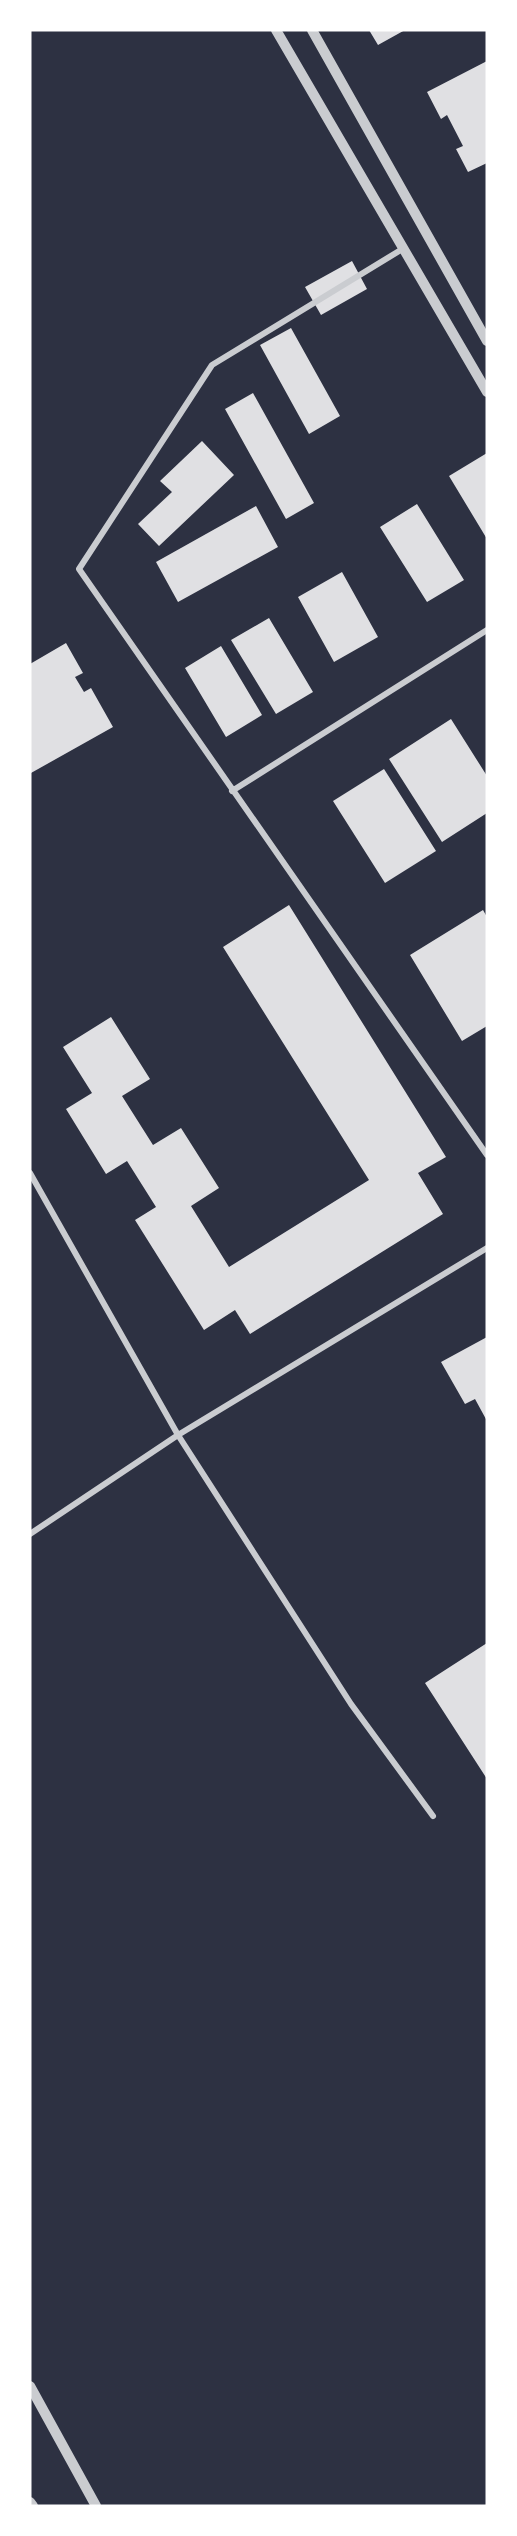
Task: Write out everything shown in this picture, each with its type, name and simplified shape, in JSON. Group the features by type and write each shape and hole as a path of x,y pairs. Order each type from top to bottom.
{"street":[{"path":"276,30 487,392"},
{"path":"312,30 487,341"},
{"path":"404,248 212,365 79,569 487,1155"},
{"path":"232,791 487,630"},
{"path":"30,1173 178,1435 351,1704 433,1816"},
{"path":"30,1534 178,1435 487,1248"},
{"path":"30,2386 96,2506"},
{"path":"30,2502 33,2506"}],"building":[{"path":"369,30 405,30 378,45"},
{"path":"487,61 487,163 468,172 456,149 463,146 447,115 441,119 427,92"},
{"path":"352,261 367,289 321,315 305,287"},
{"path":"291,328 340,416 309,434 260,345"},
{"path":"253,393 314,503 286,519 225,409"},
{"path":"202,441 234,475 159,546 138,524 172,492 160,481"},
{"path":"487,453 487,539 449,476"},
{"path":"417,504 464,580 427,602 380,527"},
{"path":"256,506 278,547 178,602 156,562"},
{"path":"342,572 378,637 334,662 298,597"},
{"path":"269,618 313,692 276,714 231,640"},
{"path":"66,643 83,673 75,677 84,692 91,688 113,727 31,773 30,664"},
{"path":"221,646 262,715 226,737 185,668"},
{"path":"451,719 487,776 487,813 442,842 389,759"},
{"path":"384,769 436,851 385,883 333,801"},
{"path":"289,905 446,1157 418,1173 443,1214 250,1334 235,1310 204,1330 135,1220 156,1207 127,1161 106,1174 66,1109 92,1093 63,1047 111,1017 150,1079 122,1096 153,1145 181,1128 219,1188 191,1206 229,1267 369,1180 223,947"},
{"path":"483,910 487,917 487,1026 462,1041 410,955"},
{"path":"487,1337 487,1421 475,1399 465,1404 441,1362"},
{"path":"487,1643 487,1779 425,1683"}]}
